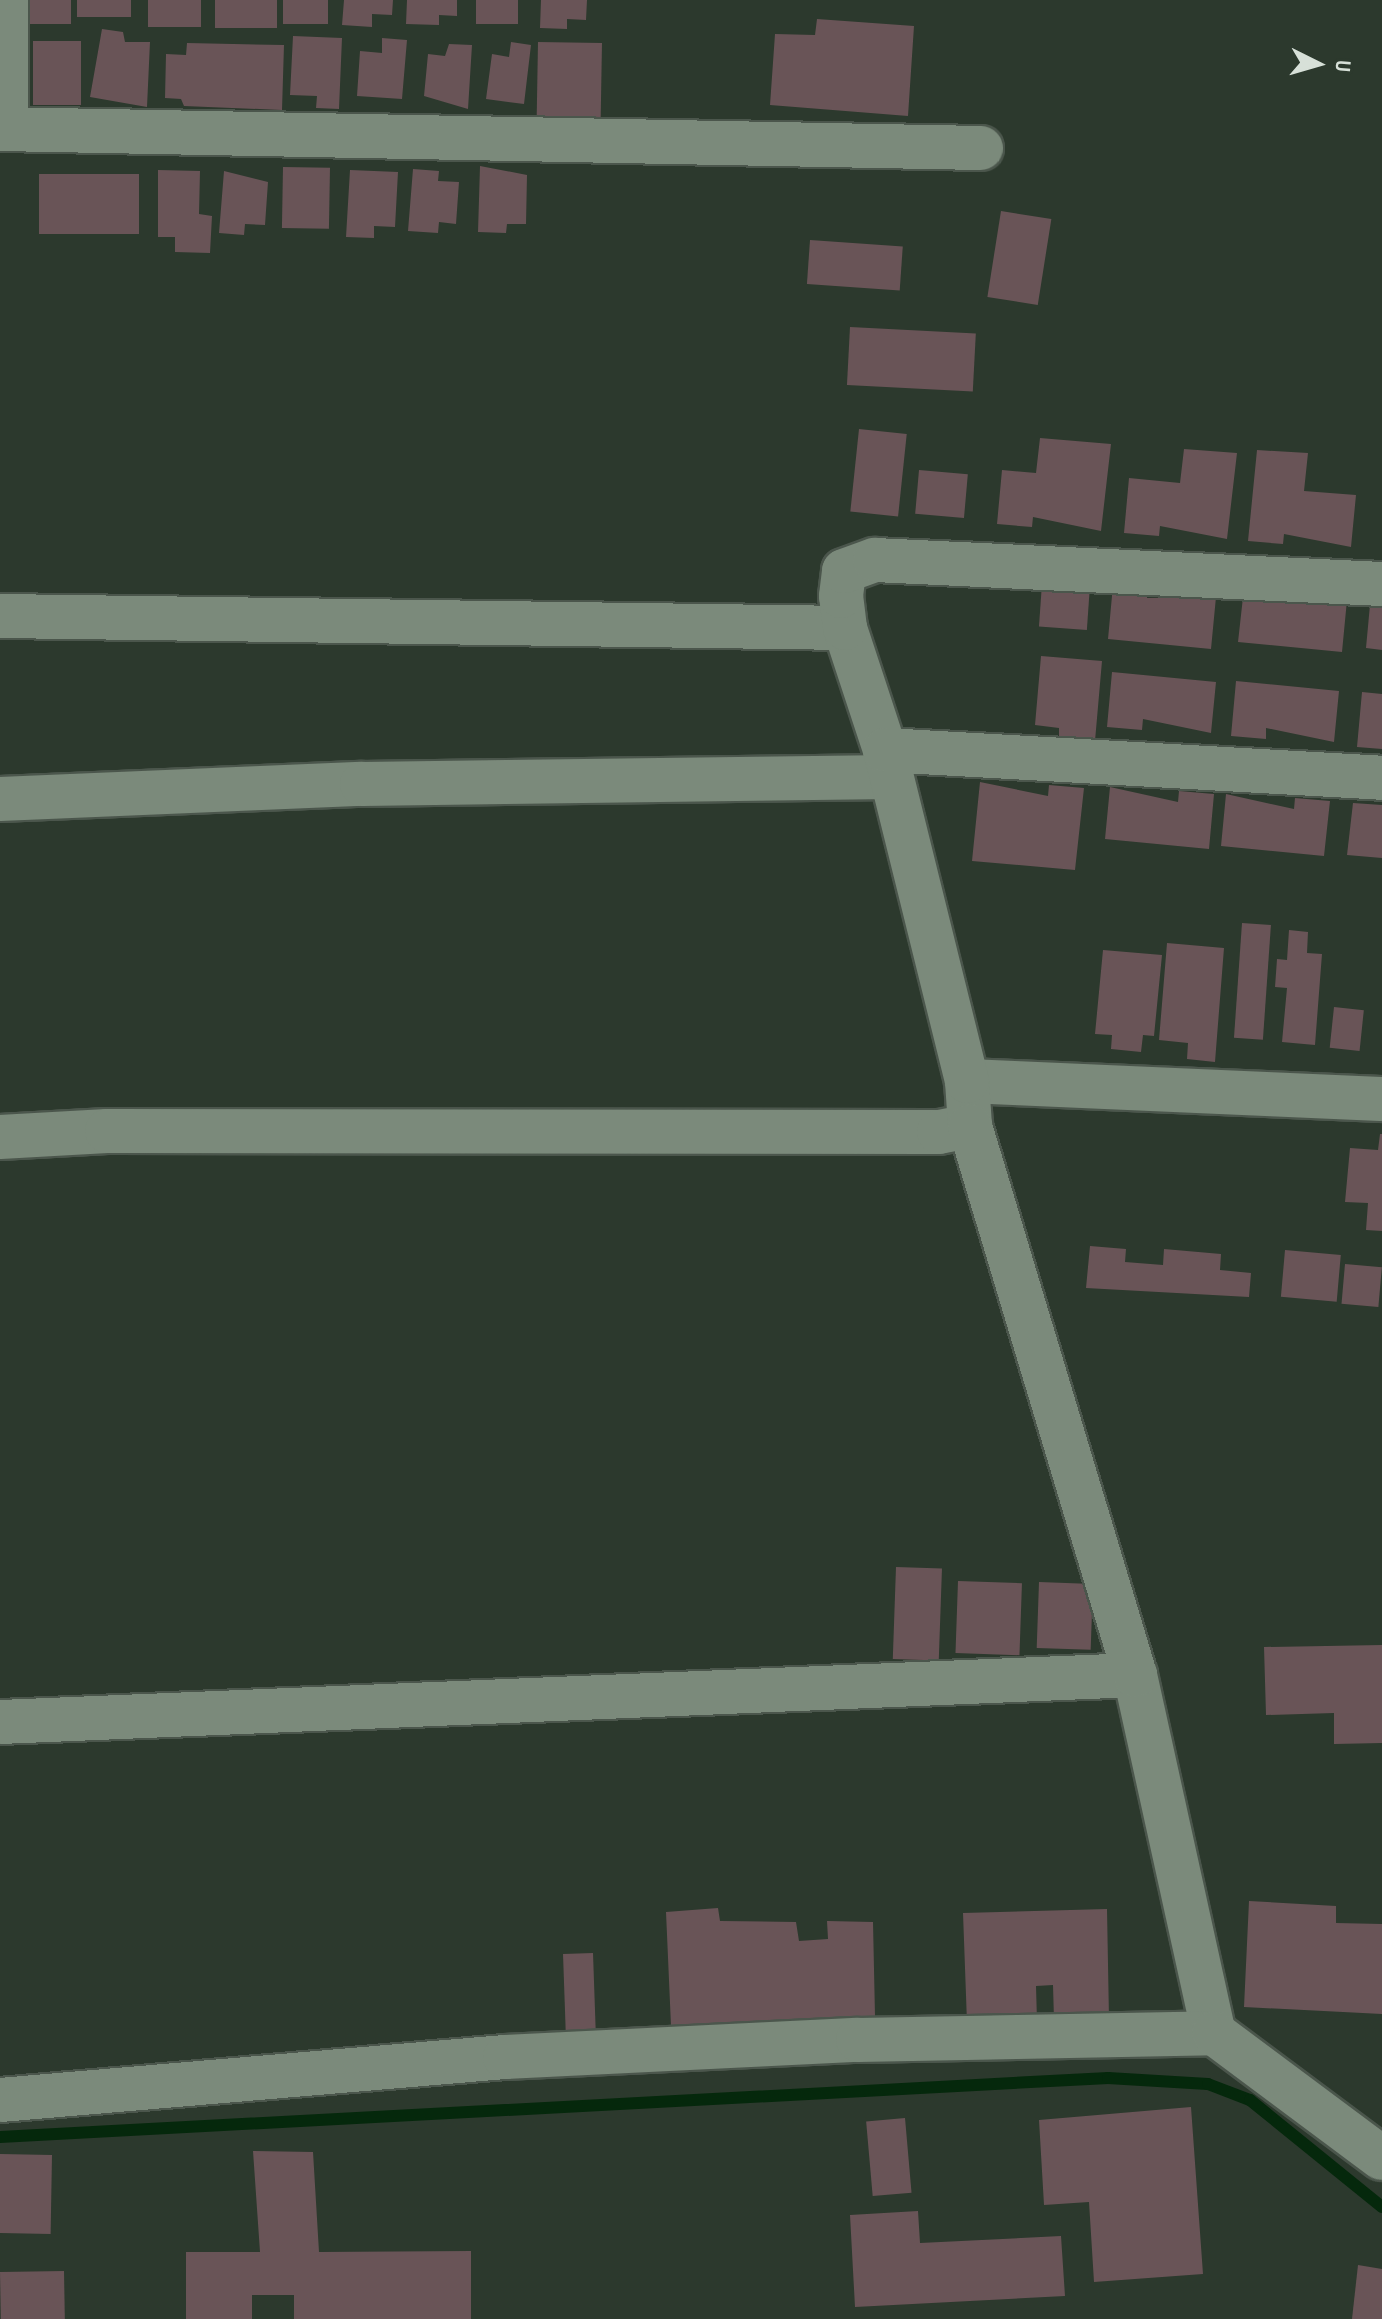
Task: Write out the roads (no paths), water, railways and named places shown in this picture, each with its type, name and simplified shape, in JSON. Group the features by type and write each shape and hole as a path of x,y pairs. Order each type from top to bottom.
{"street":[{"path":"6,0 3,129 981,148"},
{"path":"1214,2033 1135,1675 970,1126 967,1081 888,764 845,628 844,571 875,560 1382,584"},
{"path":"0,616 845,628"},
{"path":"0,799 888,764 1382,778"},
{"path":"967,1081 1382,1099"},
{"path":"0,1137 107,1131 939,1132 970,1126"},
{"path":"0,1722 1135,1675"},
{"path":"0,2100 505,2057 858,2040 1214,2033 1382,2158"}],"waterway":[{"path":"0,2137 1108,2078 1208,2084 1250,2100 1382,2207"}]}
